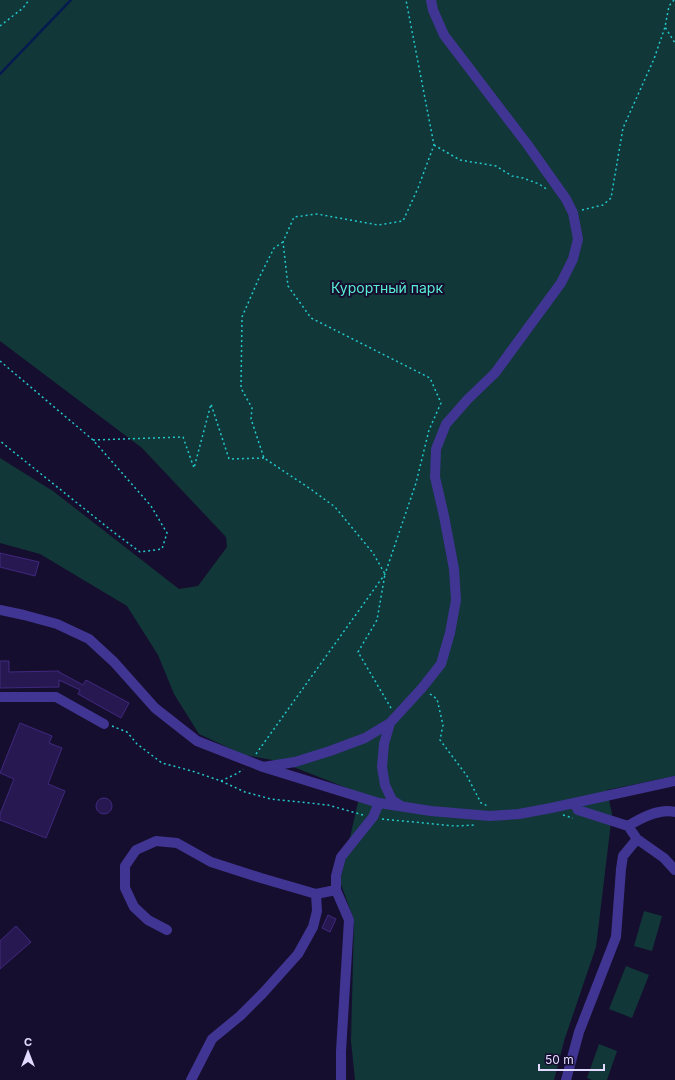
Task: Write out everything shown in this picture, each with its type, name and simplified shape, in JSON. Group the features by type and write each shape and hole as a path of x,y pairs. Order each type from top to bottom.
{"street":[{"path":"263,767 295,762 365,738 392,720 422,688 441,664 450,633 456,600 454,568 435,477 436,449 446,424 468,399 495,373 561,283 573,259 578,239 573,213 566,199 527,144 444,35 433,10 431,0"},
{"path":"0,610 56,624 89,639 114,662 155,708 197,741 250,763 379,803 461,814 490,816 519,814 675,781"},
{"path":"0,697 56,697 104,724"},
{"path":"392,720 384,744 383,773 385,785 392,800 402,807"},
{"path":"341,1080 341,1051 350,920 336,890 336,876 341,857 373,817 379,803"},
{"path":"574,803 578,810 628,826 637,839 664,858 675,870"},
{"path":"628,826 639,819 654,813 675,812"},
{"path":"566,1080 579,1032 616,937 623,856 637,839"},
{"path":"167,930 148,920 134,907 125,888 126,866 136,850 156,841 177,843 211,862 316,894 336,890"},
{"path":"191,1080 212,1039 259,998 298,954 313,927 317,911 316,894"}],"path":[{"path":"0,26 23,8 29,0"},
{"path":"392,720 358,652 377,620 385,574 416,483 429,430 441,403 430,378 311,318 288,286 283,242 294,217 317,214 378,225 403,221 418,188 434,145 406,0"},
{"path":"573,213 603,205 611,198 623,128 654,59 665,28 670,6 674,0"},
{"path":"665,28 675,43"},
{"path":"434,145 460,160 496,166 512,176 523,178 539,184 552,192"},
{"path":"264,458 251,419 252,408 241,388 242,317 258,278 274,248 283,242"},
{"path":"0,361 93,440 151,506 167,533 162,550 140,552 0,441"},
{"path":"93,440 183,437 194,468 211,404 228,459 264,458 312,490 335,507 373,553 385,574"},
{"path":"104,724 127,732 137,744 162,763 221,781 238,773 250,763 385,574"},
{"path":"422,688 437,699 444,725 440,740 467,776 482,803 491,808"}],"green space":[{"name":"Курортный парк","path":"0,0 675,0 675,776 607,790 612,814 596,947 564,1041 554,1080 355,1080 351,1041 354,920 340,882 360,793 278,761 244,755 199,734 174,694 158,655 127,606 40,554 0,543 0,458 53,491 179,589 198,586 227,547 226,537 142,448 0,341"},
{"path":"644,911 662,916 652,951 634,946"},
{"path":"626,966 649,975 632,1018 609,1009"},
{"path":"599,1044 617,1051 607,1080 592,1080 587,1078"}],"building":[{"path":"0,553 39,562 35,576 0,567"},
{"path":"0,661 9,661 9,672 59,671 83,685 86,680 129,703 121,718 78,694 80,690 59,680 59,687 0,688"},
{"path":"20,723 52,736 49,743 62,748 48,784 65,791 46,838 0,820 0,814 14,779 0,773"},
{"path":"104,798 111,803 112,806 107,813 104,814 97,809 96,806 101,799"},
{"path":"328,915 336,919 330,932 322,928"},
{"path":"16,926 31,942 0,969 0,941"}],"waterway":[{"path":"0,74 71,0"}]}
